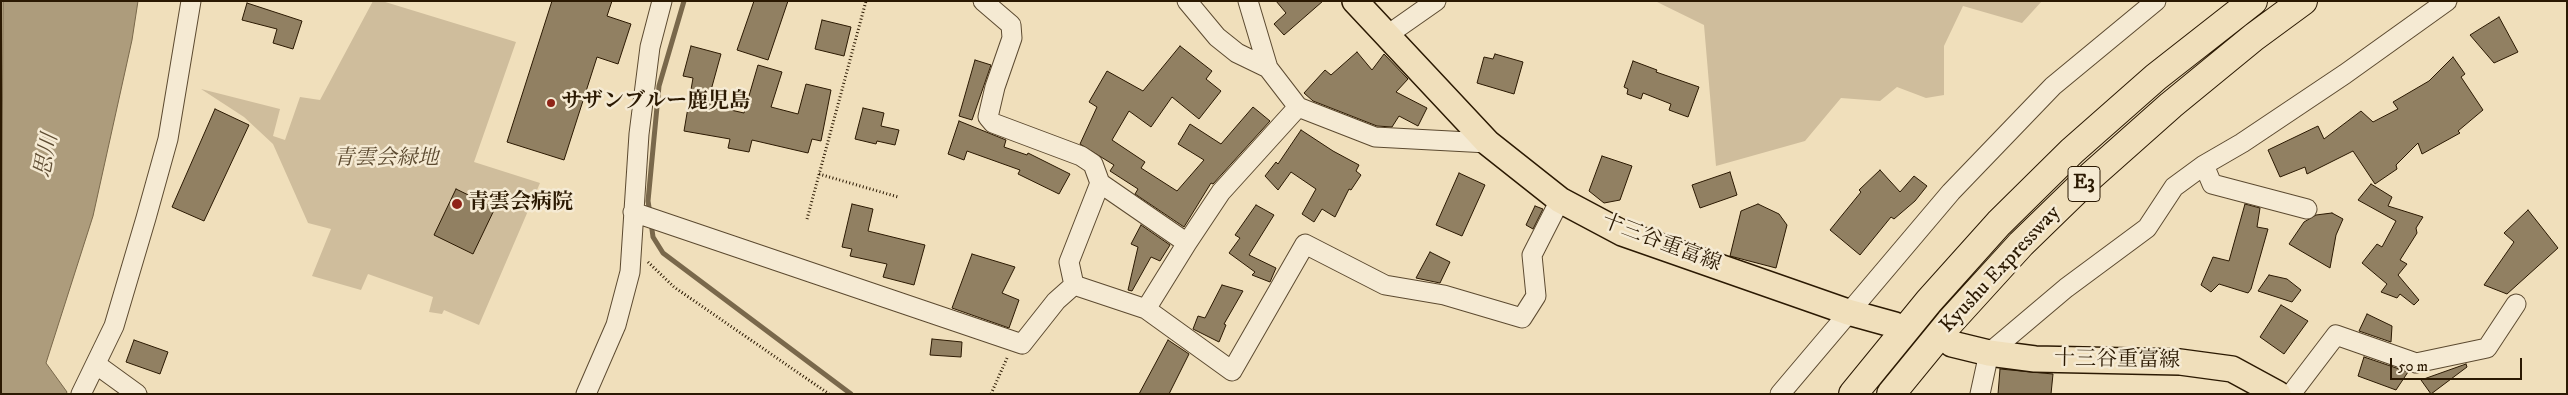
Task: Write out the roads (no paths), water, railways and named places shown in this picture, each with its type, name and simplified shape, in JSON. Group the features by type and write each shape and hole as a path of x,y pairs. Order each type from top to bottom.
{"highway":[{"name":"Kyushu Expressway","path":"1853,394 1929,300 1999,223 2156,77 2252,1"},
{"name":"Kyushu Expressway","path":"1891,394 1950,322 2021,244 2091,176 2171,105 2254,37 2303,1"}],"main road":[{"name":"十三谷重富線","path":"1355,1 1488,143 1560,200 1622,233 1848,312 1895,325"},
{"name":"十三谷重富線","path":"1952,344 1989,353 2035,360 2180,362 2232,369 2278,394"}],"street":[{"path":"81,394 97,366 114,326 168,139 191,1"},
{"path":"586,394 623,304 630,272 631,238 636,214 650,48 662,1"},
{"path":"983,1 1011,25 1012,38 995,88 988,117 993,123 1081,156 1093,164 1100,183 1187,243"},
{"path":"1187,1 1217,37 1237,53 1268,68"},
{"path":"1248,1 1268,68 1298,107 1375,137 1488,143"},
{"path":"1386,36 1436,1"},
{"path":"1780,394 1951,192 2054,86 2156,1"},
{"path":"1980,394 1989,353 2066,288 2147,228 2174,187 2204,165 2300,105 2447,1"},
{"path":"1146,309 1221,192 1298,107"},
{"path":"2204,165 2212,184 2307,209"},
{"path":"1074,285 1069,262 1100,183"},
{"path":"1074,285 1146,309 1232,371 1305,244 1385,285 1444,295 1522,318 1536,296 1532,255 1560,200"},
{"path":"636,214 1022,344 1056,301 1074,285"},
{"path":"2291,394 2336,335 2416,363 2487,348 2516,304"},
{"path":"97,366 137,394"}],"water":[{"name":"思川","path":"3,1 138,1 132,40 93,216 46,363 67,392 66,394 1,394"}],"waterway":[{"path":"650,214 648,201 659,86 684,1"},
{"path":"651,222 653,237 663,253 851,394"}],"place":[{"name":"サザンブルー鹿児島","path":"551,103"},
{"name":"青雲会病院","path":"457,204"}],"park label":[{"name":"青雲会緑地","path":"386,160"}]}
